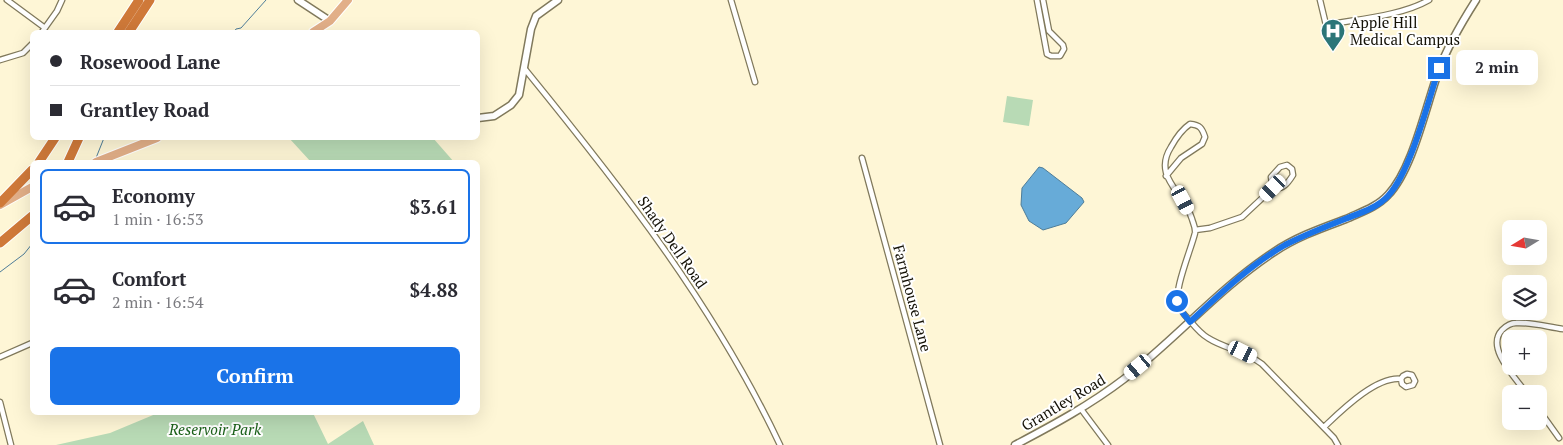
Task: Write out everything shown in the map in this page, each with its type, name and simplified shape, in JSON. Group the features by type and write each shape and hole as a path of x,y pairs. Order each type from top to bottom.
{"highway":[{"path":"119,30 139,0"},
{"path":"130,30 150,0"},
{"path":"40,160 54,140"},
{"path":"69,160 78,140"},
{"path":"0,204 30,172"},
{"path":"0,243 30,218"}],"main road":[{"path":"316,30 330,21 348,0"},
{"path":"109,160 153,140"},
{"path":"0,204 30,188"}],"street":[{"path":"7,0 43,30 62,0"},
{"path":"298,0 330,21"},
{"path":"480,118 494,116 512,105 520,95 530,29 536,16 558,0"},
{"path":"731,0 755,82"},
{"path":"1037,0 1047,54 1060,56 1064,49 1063,44 1049,31 1043,0"},
{"path":"1320,0 1326,24 1401,10 1421,5 1429,0"},
{"name":"Grantley Road","path":"1015,445 1082,409 1125,378 1246,272 1275,251 1298,239 1374,207 1388,196 1407,164 1439,68 1450,42 1476,0"},
{"path":"0,60 23,53 30,46"},
{"name":"Shady Dell Road","path":"524,68 665,248 707,311 760,403 780,445"},
{"path":"1166,176 1181,158 1202,144 1205,136 1202,128 1190,124 1184,128 1168,152 1165,161 1166,176 1190,213 1196,230 1177,294 1179,308 1190,322 1208,338 1258,360 1324,427 1338,445"},
{"name":"Farmhouse Lane","path":"862,158 940,445"},
{"path":"1196,230 1210,228 1242,217 1273,188 1278,189 1290,181 1293,175 1292,169 1287,165 1280,167 1271,177 1273,188"},
{"path":"1521,385 1498,353 1496,341 1499,333 1508,325 1515,323 1563,330"},
{"path":"0,357 30,344"},
{"path":"1324,427 1355,398 1392,380 1401,380"},
{"path":"0,402 11,445"},
{"path":"1082,409 1108,445"},
{"path":"1547,421 1559,438"}],"green space":[{"path":"1007,96 1033,100 1029,126 1003,122"},
{"path":"291,140 435,140 452,160 309,160"},
{"name":"Reservoir Park","path":"153,415 314,415 328,444 363,421 374,445 56,445 110,433"}],"water":[{"path":"1039,167 1043,168 1082,198 1084,202 1066,223 1043,230 1029,221 1021,205 1022,188"}],"waterway":[{"path":"235,30 241,28 266,0"},
{"path":"96,158 103,140"},
{"path":"0,272 24,254 30,246"}],"place":[{"name":"Apple Hill Medical Campus","path":"1333,52"}],"route":[{"path":"1177,301 1179,308 1190,322 1246,272 1275,251 1298,239 1374,207 1388,196 1407,164 1439,68"}]}
